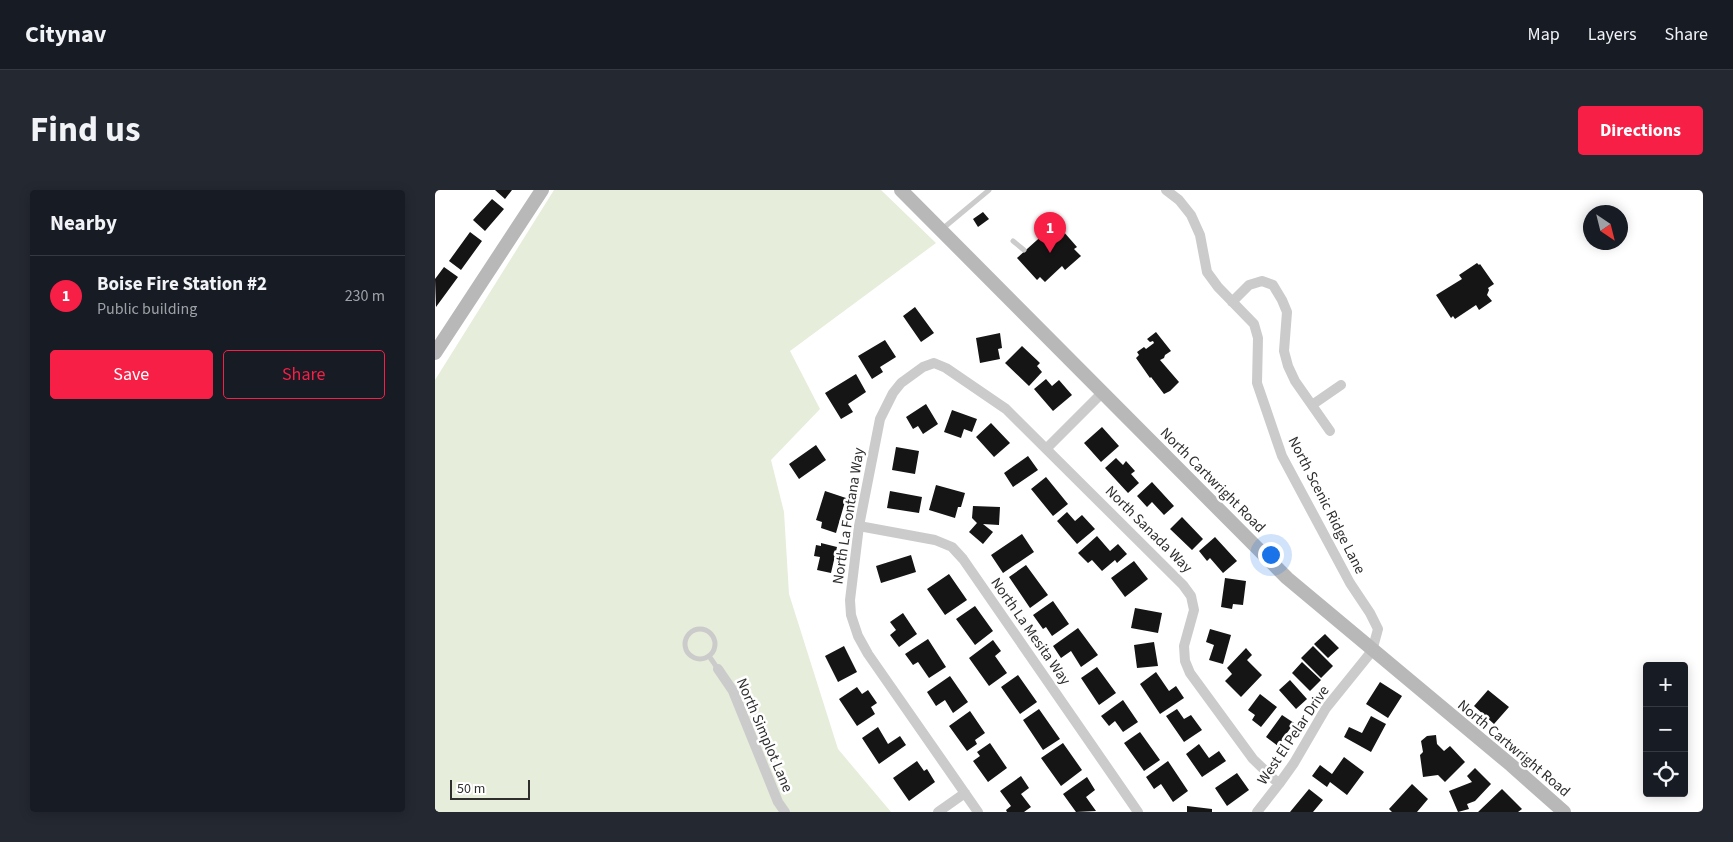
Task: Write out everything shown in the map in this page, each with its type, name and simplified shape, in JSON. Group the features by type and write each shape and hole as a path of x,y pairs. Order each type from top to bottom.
{"street":[{"path":"435,353 542,190"},
{"name":"North Cartwright Road","path":"901,190 1287,578 1372,651 1511,765 1564,812"},
{"name":"North Scenic Ridge Lane","path":"1166,190 1179,200 1191,215 1200,235 1207,272 1218,287 1254,324 1258,338 1257,383 1282,456 1350,583 1378,629 1372,651"},
{"path":"1232,302 1249,285 1261,281 1273,285 1283,300 1287,312 1284,352 1288,366 1295,381 1330,431"},
{"name":"North Sanada Way","path":"934,363 946,368 1007,409 1183,585 1191,596 1194,610 1184,646 1185,661 1191,674 1253,758 1279,784"},
{"name":"North La Fontana Way","path":"934,363 912,374 893,393 880,419 859,526 850,600 851,615 858,636 868,654 978,812"},
{"path":"1312,405 1341,385"},
{"path":"1047,448 1103,392"},
{"name":"North La Mesita Way","path":"859,526 935,540 952,547 963,559 1139,812"},
{"name":"West El Pelar Drive","path":"1257,812 1294,763 1326,708 1372,651"},
{"name":"North Simplot Lane","path":"718,669 733,691 778,802 785,812"},
{"path":"938,812 965,793"}],"lane":[{"path":"941,230 989,190"},
{"path":"1013,240 1024,250"},
{"path":"698,629 708,631 711,634 714,638 715,648 709,656 699,659 687,652 685,642 689,633 698,629"},
{"path":"709,656 718,669"}],"green space":[{"path":"554,190 881,190 936,243 790,351 820,409 771,460 784,512 789,594 838,749 891,812 435,812 435,380"}],"building":[{"path":"495,190 512,190 505,199"},
{"path":"492,199 504,209 485,231 473,220"},
{"path":"983,212 989,219 978,227 973,219"},
{"path":"1056,223 1077,247 1074,249 1081,256 1065,270 1062,266 1045,282 1040,277 1037,280 1017,258"},
{"path":"470,232 482,241 461,270 449,261"},
{"path":"1477,263 1480,264 1494,284 1488,288 1487,295 1492,301 1479,310 1476,305 1455,319 1453,316 1451,318 1436,295 1462,279 1459,275"},
{"path":"444,267 458,277 436,307 435,279"},
{"path":"915,307 934,333 921,342 903,316"},
{"path":"1156,332 1171,351 1160,360 1179,382 1164,394 1136,358 1139,355 1137,352 1144,347 1146,349 1154,343 1147,339"},
{"path":"1000,333 1002,348 998,349 1000,359 980,363 976,338"},
{"path":"885,340 896,357 880,367 883,372 872,379 858,356"},
{"path":"1022,346 1040,363 1037,366 1042,372 1029,386 1005,363"},
{"path":"856,374 866,392 848,404 853,412 841,419 825,393"},
{"path":"1046,379 1052,386 1059,380 1072,395 1053,411 1034,389"},
{"path":"926,404 938,424 923,434 918,426 913,429 906,417"},
{"path":"952,410 977,419 972,432 964,429 961,438 944,432"},
{"path":"991,423 1010,443 994,457 976,437"},
{"path":"1102,427 1119,446 1101,462 1084,443"},
{"path":"816,445 826,460 799,479 789,464"},
{"path":"896,447 919,451 915,474 892,470"},
{"path":"1028,456 1038,470 1013,487 1004,473"},
{"path":"1116,458 1123,465 1126,461 1135,471 1131,474 1139,483 1128,493 1105,468"},
{"path":"1046,477 1068,504 1053,516 1031,489"},
{"path":"1152,482 1174,506 1164,515 1152,502 1147,507 1137,496"},
{"path":"936,485 965,493 955,518 929,510"},
{"path":"825,491 846,498 836,533 821,528 822,522 816,520"},
{"path":"890,491 922,497 919,513 887,508"},
{"path":"973,506 1000,507 999,525 983,524 993,532 983,544 969,532 977,523 972,518"},
{"path":"1067,512 1075,521 1082,515 1095,529 1077,544 1057,521"},
{"path":"1182,517 1203,539 1192,550 1170,529"},
{"path":"1022,534 1034,552 1003,573 991,555"},
{"path":"1097,536 1110,551 1118,544 1127,554 1117,563 1115,560 1102,571 1092,560 1088,563 1078,553"},
{"path":"1215,537 1237,561 1223,573 1210,558 1207,561 1199,551"},
{"path":"821,543 837,547 831,573 817,570 820,557 814,556 816,545 821,546"},
{"path":"911,555 916,572 881,583 876,566"},
{"path":"1134,561 1148,579 1125,597 1111,578"},
{"path":"1026,565 1048,595 1030,608 1009,577"},
{"path":"949,574 967,600 945,615 927,589"},
{"path":"1225,578 1246,581 1243,605 1233,604 1232,609 1221,607"},
{"path":"1053,601 1069,624 1052,636 1046,627 1043,629 1033,615"},
{"path":"975,606 993,631 975,645 956,619"},
{"path":"1135,608 1162,613 1158,633 1131,628"},
{"path":"903,613 917,634 899,647 890,635 896,630 890,622"},
{"path":"1078,628 1098,655 1081,667 1071,651 1061,658 1053,646"},
{"path":"1210,629 1231,635 1223,664 1209,660 1214,645 1206,642"},
{"path":"1325,634 1339,648 1328,658 1314,644"},
{"path":"928,639 946,667 929,678 918,662 913,665 905,654"},
{"path":"993,640 1001,651 995,656 1007,673 989,686 969,658"},
{"path":"1154,642 1158,666 1137,668 1134,645"},
{"path":"844,646 857,672 838,682 825,656"},
{"path":"1313,646 1333,666 1321,678 1301,658"},
{"path":"1246,648 1252,655 1247,660 1262,675 1241,697 1225,681 1232,674 1227,668"},
{"path":"1302,662 1321,680 1310,691 1292,673"},
{"path":"1097,667 1116,693 1099,705 1081,678"},
{"path":"1156,672 1169,691 1176,686 1184,698 1160,714 1140,684"},
{"path":"1018,675 1037,702 1020,714 1001,687"},
{"path":"950,676 968,702 953,713 945,700 936,706 927,692"},
{"path":"1290,680 1307,699 1296,709 1279,690"},
{"path":"1380,682 1402,696 1388,718 1366,704"},
{"path":"857,687 862,694 868,690 877,703 871,707 875,714 857,726 839,699"},
{"path":"1488,690 1509,707 1494,724 1474,706"},
{"path":"1260,694 1277,707 1261,727 1252,720 1255,715 1248,710"},
{"path":"1123,700 1138,722 1123,732 1115,721 1109,726 1101,716"},
{"path":"1039,709 1060,739 1043,750 1023,720"},
{"path":"1177,709 1184,719 1191,715 1202,730 1184,742 1166,716"},
{"path":"970,711 985,733 975,740 977,744 967,751 949,726"},
{"path":"1282,715 1294,723 1278,746 1266,737"},
{"path":"1371,716 1386,724 1371,752 1344,737 1349,727 1362,733"},
{"path":"878,727 888,744 900,736 906,745 879,764 862,738"},
{"path":"1140,732 1160,760 1144,771 1124,743"},
{"path":"1436,735 1437,744 1444,751 1450,746 1465,762 1445,782 1438,775 1423,777 1420,755 1423,752 1421,741 1427,736"},
{"path":"990,743 1007,768 988,782 973,761 980,756 977,752"},
{"path":"1063,743 1082,770 1061,786 1041,758"},
{"path":"1199,744 1209,758 1219,751 1226,761 1202,777 1186,754"},
{"path":"1344,757 1364,772 1347,795 1330,782 1327,787 1312,776 1320,765 1332,774"},
{"path":"917,761 924,771 927,769 935,782 909,801 893,778"},
{"path":"1168,761 1188,791 1173,802 1161,784 1154,789 1146,777"},
{"path":"1475,768 1491,784 1475,801 1467,804 1469,809 1458,812 1449,791 1472,782 1467,776"},
{"path":"1237,773 1249,790 1227,806 1215,788"},
{"path":"1021,776 1029,788 1021,794 1031,807 1024,812 1007,812 1006,810 1011,806 1000,791"},
{"path":"1087,777 1095,790 1086,797 1096,811 1076,812 1063,794"},
{"path":"1412,784 1428,799 1417,812 1392,812 1389,809"},
{"path":"1309,789 1323,800 1313,812 1290,812"},
{"path":"1502,789 1522,809 1518,812 1478,812"},
{"path":"1187,806 1212,809 1212,812 1187,812"}],"place":[{"name":"Boise Fire Station #2","path":"1050,253"}]}
